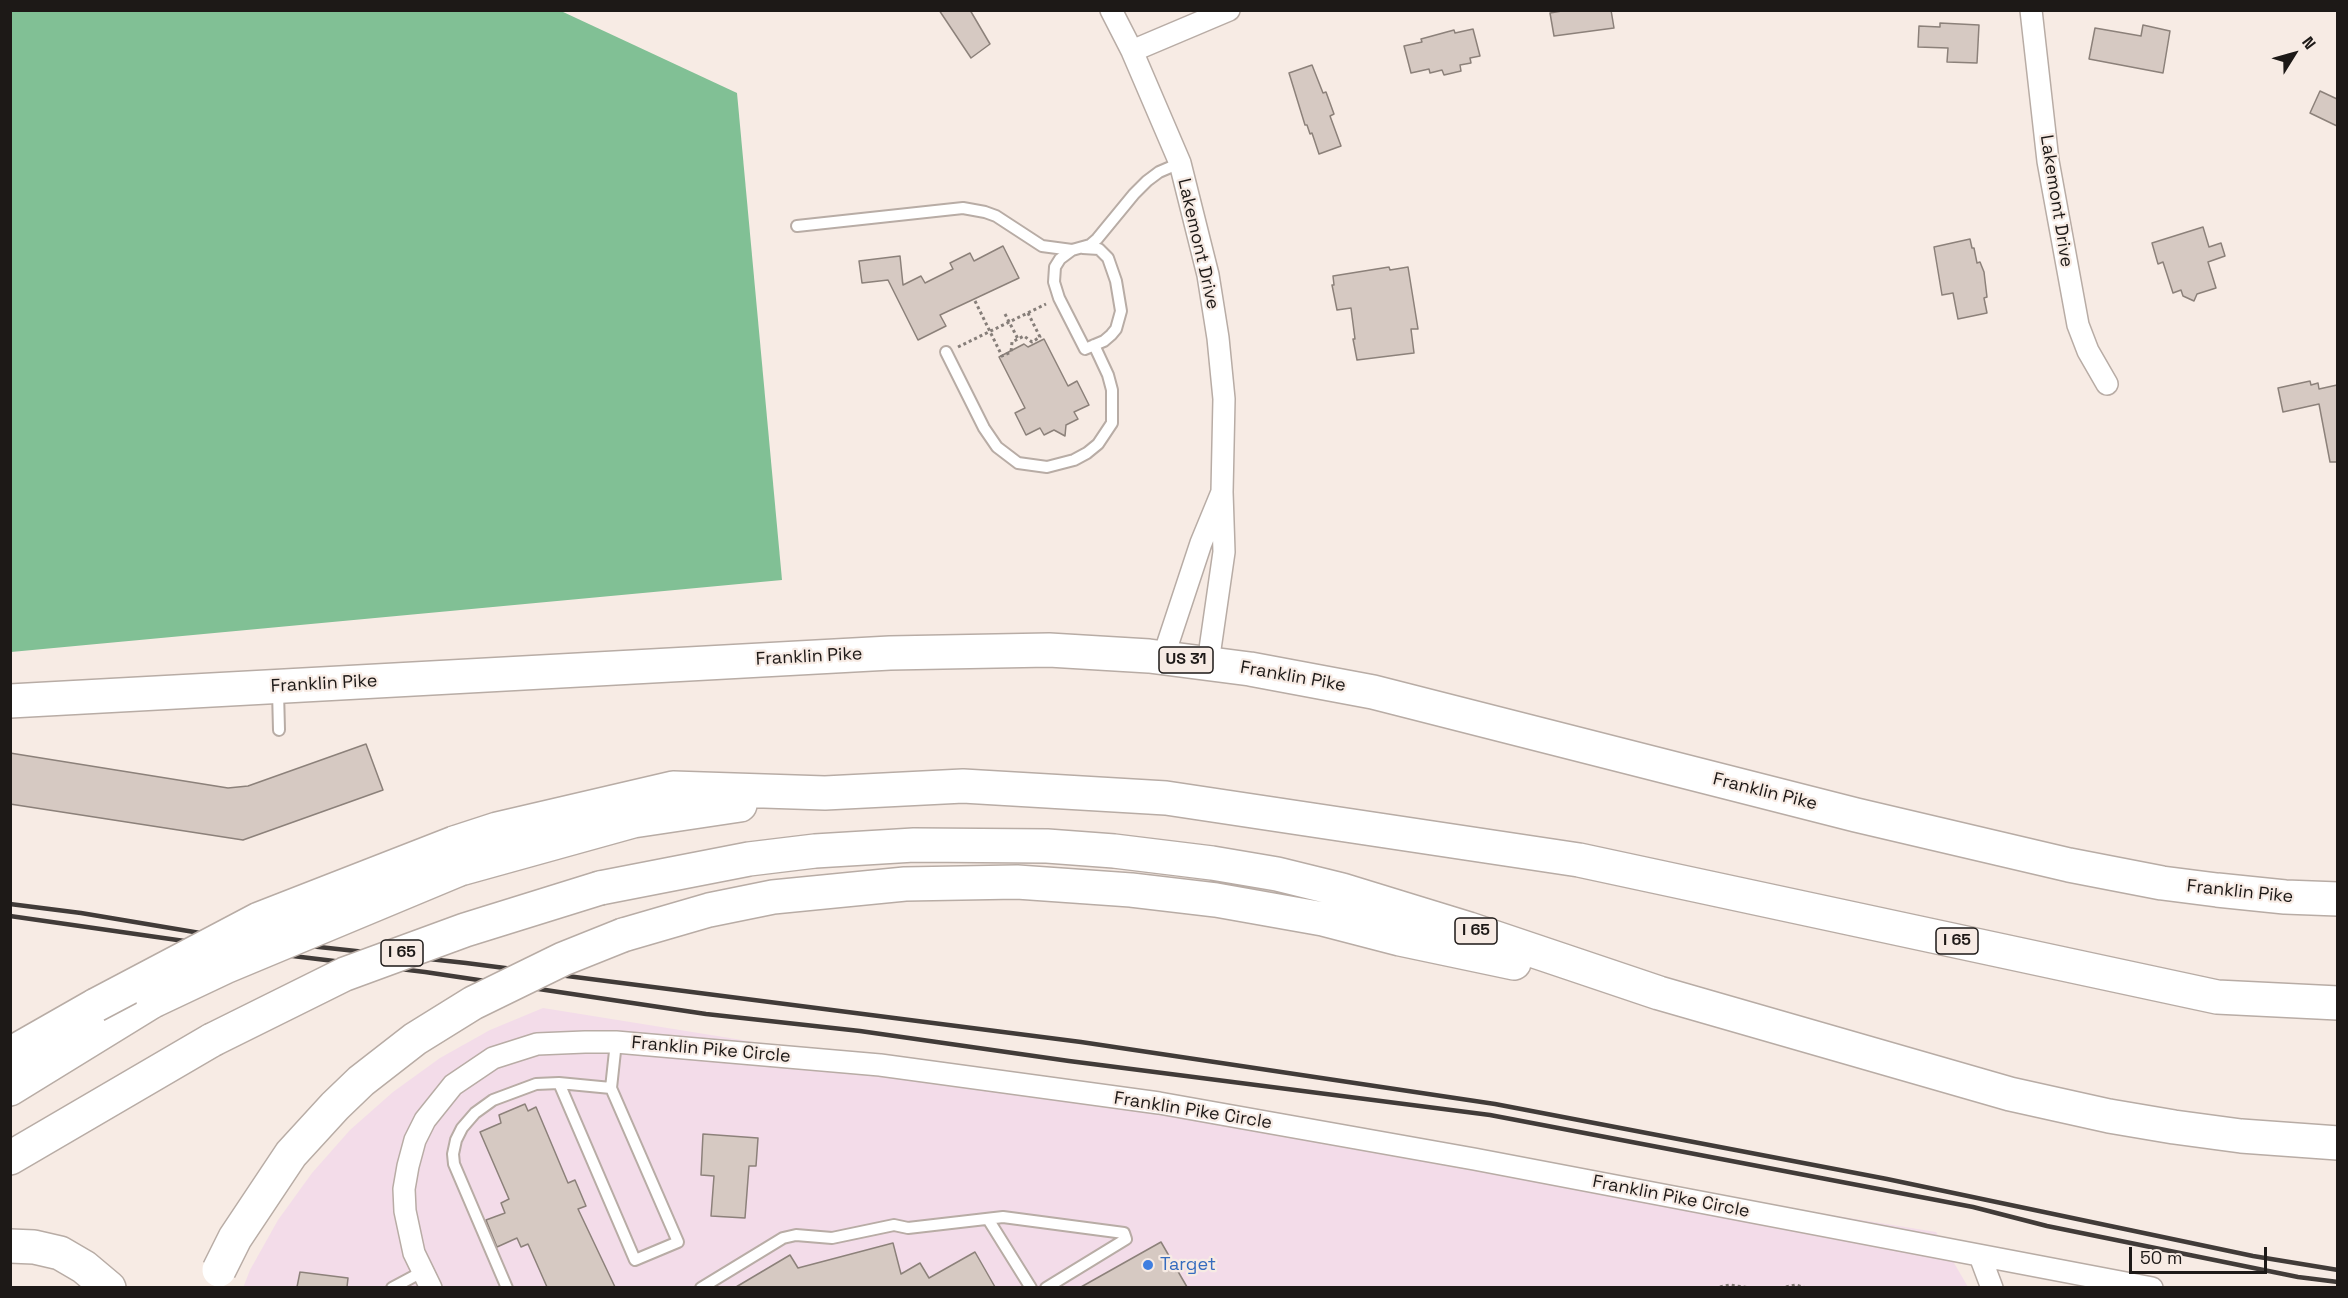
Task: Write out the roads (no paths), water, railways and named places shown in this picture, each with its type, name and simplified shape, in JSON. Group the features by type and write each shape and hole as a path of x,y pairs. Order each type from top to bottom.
{"main road":[{"name":"Franklin Pike","path":"10,701 890,653 1049,650 1163,658 1305,678 1435,707 1899,826 2069,865 2162,883 2217,890 2284,897 2337,899"},
{"name":"I 65","path":"10,1089 153,1001 457,856 633,821 825,793 963,786 1166,798 1580,860 2217,997 2337,1003"},
{"name":"I 65","path":"10,1158 212,1040 345,974 465,930 600,888 749,859 859,848 1003,844 1136,853 1245,868 1331,887 1469,928 1659,993 1978,1086 2031,1099 2174,1127 2241,1136 2337,1143"},
{"path":"10,1054 96,1005 258,919 457,856"},
{"path":"216,1279 235,1238 291,1154 361,1081 415,1039 473,1003 563,959 623,935 675,918 741,902 839,889 966,882 1066,884 1216,900 1290,913 1400,939 1659,993"},
{"path":"10,1246 34,1246 60,1253 97,1276 109,1287"}],"street":[{"name":"Lakemont Drive","path":"1111,10 1132,51 1180,163 1208,275 1218,338 1224,399 1222,492 1224,552 1208,663"},
{"path":"1132,51 1229,10"},
{"name":"Lakemont Drive","path":"2031,10 2048,161 2078,325 2088,351 2107,384"},
{"name":"Lakemont Drive","path":"1163,658 1201,543 1222,492"},
{"name":"Franklin Pike Circle","path":"427,1280 409,1234 404,1189 416,1140 425,1120 439,1102 453,1085 471,1072 493,1058 514,1050 545,1043 616,1042 880,1065 1159,1104 1474,1159 2152,1287"},
{"path":"1980,1256 1992,1287"}],"lane":[{"path":"1108,226 1108,246 1120,296 1118,321 1111,335 1104,341 1085,349 1059,298 1053,282 1053,272 1060,259 1097,238 1147,181 1159,172 1180,163"},
{"path":"797,226 963,208 996,216 1042,246 1099,249 1108,258 1113,268"},
{"path":"946,352 984,428 997,447 1018,463 1047,467 1074,460 1087,453 1098,444 1112,423 1112,390 1108,375 1094,345"},
{"path":"278,686 279,730"},
{"path":"559,1083 635,1260 678,1242 611,1088 616,1042"},
{"path":"507,1287 454,1164 453,1154 456,1140 462,1128 475,1113 494,1100 536,1084 559,1083 611,1088"},
{"path":"701,1287 783,1238 796,1235 832,1239 894,1225 908,1228 1003,1217 1124,1233 1126,1239 1046,1287"},
{"path":"988,1219 1031,1287"},
{"path":"392,1287 427,1280"}],"railway":[{"path":"10,904 81,913 218,936 466,963 1081,1042 1495,1104 1887,1179 2253,1256 2338,1270"},
{"path":"10,916 268,953 425,972 706,1014 860,1031 1069,1061 1490,1115 1973,1207 2047,1226 2298,1277 2338,1282"}],"place":[{"name":"Target","path":"1148,1265"}]}
